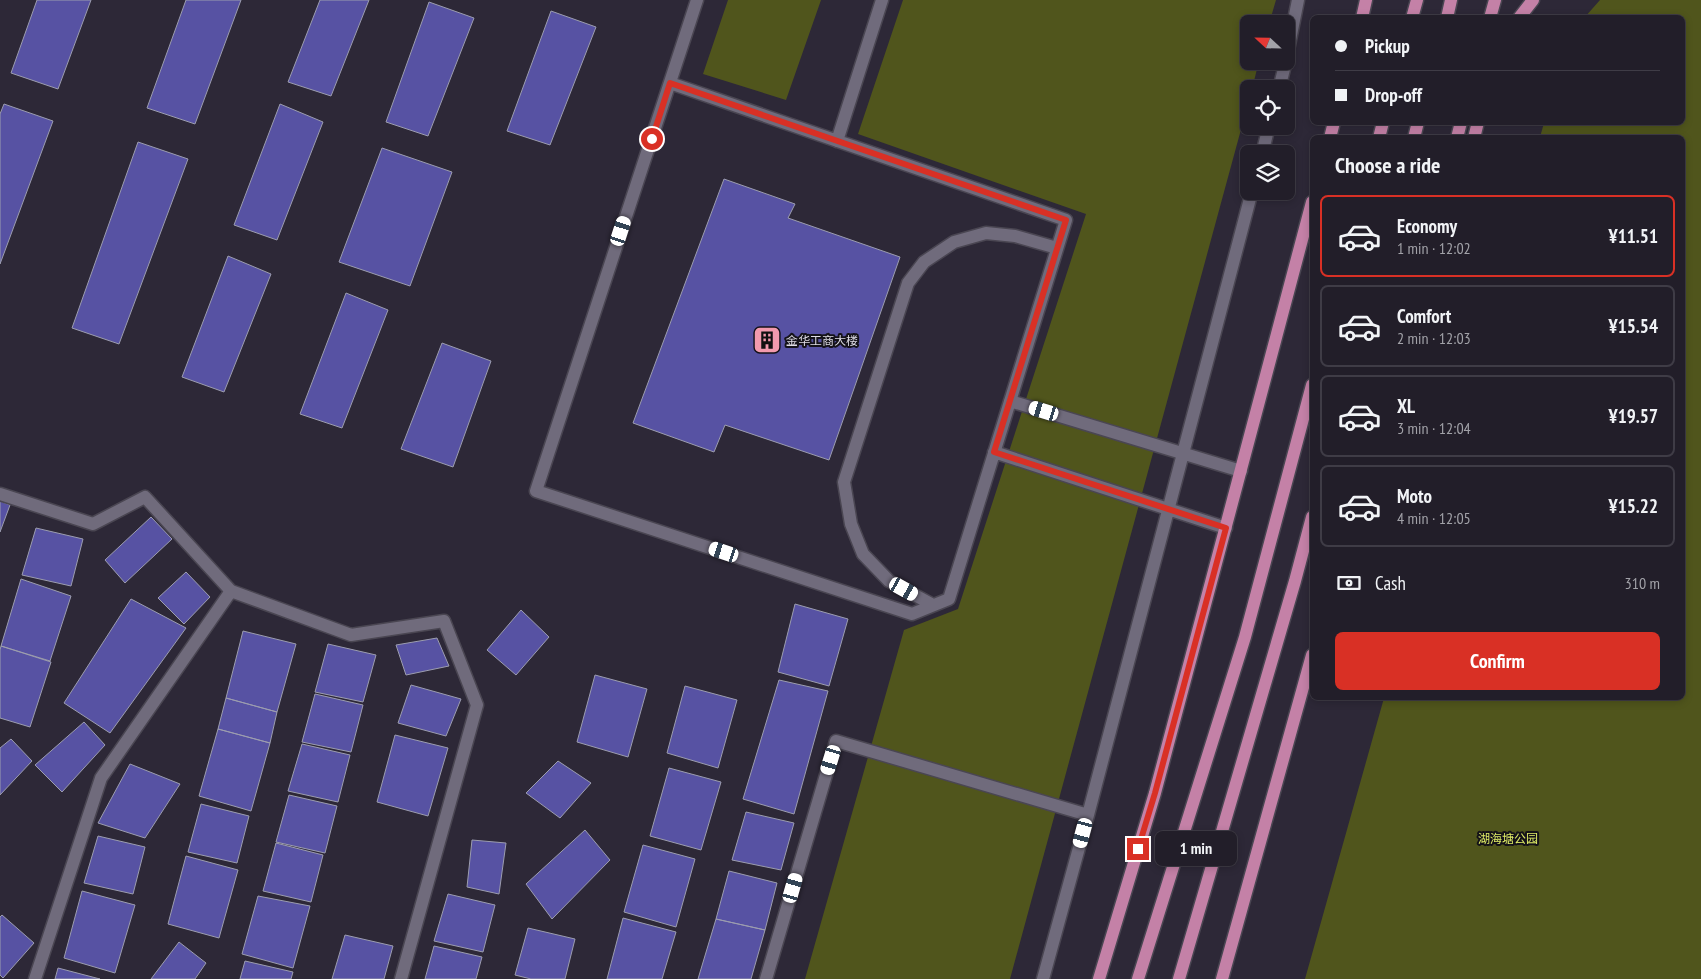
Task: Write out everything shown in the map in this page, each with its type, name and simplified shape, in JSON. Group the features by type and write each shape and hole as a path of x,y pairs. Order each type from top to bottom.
{"main road":[{"path":"1357,15 1358,0"},
{"path":"1363,15 1366,0"},
{"path":"1413,15 1416,0"},
{"path":"1448,15 1451,0"},
{"path":"1491,15 1495,0"},
{"path":"1521,15 1533,0"},
{"path":"1100,979 1155,793 1310,210"},
{"path":"1138,979 1245,636 1310,392"},
{"path":"1179,979 1310,524"},
{"path":"1222,979 1310,662"}],"lane":[{"path":"670,83 1066,220 948,599 912,614 536,490 697,0"},
{"path":"837,141 882,0"},
{"path":"1295,15 1298,0"},
{"path":"1043,979 1250,200"},
{"path":"933,605 889,581 863,554 851,524 844,482 908,283 924,262 954,242 986,233 1015,236 1057,248"},
{"path":"1010,401 1241,471"},
{"path":"994,452 1226,528"},
{"path":"0,494 93,524 145,497 231,591 351,635 444,621 477,705 401,979"},
{"path":"35,979 101,778 231,591"},
{"path":"766,979 836,741 1088,815"}],"green space":[{"path":"728,0 821,0 786,100 703,74"},
{"path":"903,0 1276,0 1272,15 1240,15 1240,70 1257,70 1254,80 1240,80 1240,133 1010,979 805,979 904,630 958,609 1086,214 858,134"},
{"name":"湖海塘公园","path":"1600,0 1701,0 1701,979 1305,979 1383,700 1685,700 1685,135 1541,135 1543,125 1685,125 1685,15 1587,15"}],"building":[{"path":"37,0 91,0 58,89 11,73"},
{"path":"186,0 241,0 195,124 147,108"},
{"path":"320,0 369,0 331,96 288,82"},
{"path":"429,2 474,18 428,136 386,122"},
{"path":"551,11 596,27 550,145 507,131"},
{"path":"4,104 53,121 0,264 0,114"},
{"path":"280,104 323,122 277,240 234,225"},
{"path":"138,142 188,159 119,344 72,328"},
{"path":"382,148 452,172 410,286 339,262"},
{"name":"金华工商大楼","path":"724,179 795,204 788,218 900,257 829,460 725,425 714,452 633,423"},
{"path":"228,256 271,274 224,392 182,377"},
{"path":"346,293 388,310 342,428 300,414"},
{"path":"442,343 491,361 453,467 401,449"},
{"path":"0,501 10,505 0,532"},
{"path":"151,517 172,539 125,583 105,560"},
{"path":"36,528 83,539 71,586 22,575"},
{"path":"186,572 210,597 184,624 158,598"},
{"path":"21,579 71,596 50,661 1,646"},
{"path":"131,599 186,628 110,733 64,703"},
{"path":"795,604 848,619 829,686 778,672"},
{"path":"521,610 549,637 516,675 487,650"},
{"path":"243,631 296,644 277,712 226,698"},
{"path":"437,638 449,666 406,675 396,645"},
{"path":"328,644 376,655 363,702 315,692"},
{"path":"1,646 51,662 30,727 0,718"},
{"path":"595,675 647,689 628,757 577,742"},
{"path":"779,680 828,691 794,814 743,799"},
{"path":"411,685 461,699 446,736 398,723"},
{"path":"685,686 737,700 718,768 667,753"},
{"path":"315,694 363,705 351,752 302,742"},
{"path":"226,698 277,712 270,743 218,729"},
{"path":"84,722 105,745 62,792 35,765"},
{"path":"218,729 270,743 251,811 199,796"},
{"path":"395,735 448,748 428,816 377,802"},
{"path":"11,739 32,761 0,795 0,748"},
{"path":"302,744 350,755 338,802 288,791"},
{"path":"558,761 591,783 560,818 526,793"},
{"path":"130,764 180,784 145,838 98,823"},
{"path":"669,768 721,782 701,850 650,836"},
{"path":"289,795 337,806 325,853 276,842"},
{"path":"201,804 249,816 237,863 188,852"},
{"path":"746,812 794,823 781,870 732,860"},
{"path":"585,830 610,860 552,919 526,884"},
{"path":"98,836 145,847 133,894 84,883"},
{"path":"472,840 506,843 499,894 467,887"},
{"path":"276,843 323,855 311,902 263,891"},
{"path":"643,845 695,859 676,927 624,912"},
{"path":"186,856 238,870 219,938 168,924"},
{"path":"729,871 777,883 765,930 716,919"},
{"path":"82,891 135,905 115,973 64,958"},
{"path":"448,894 495,905 483,952 434,941"},
{"path":"258,896 310,906 293,968 242,954"},
{"path":"2,915 34,943 3,978 0,975 0,917"},
{"path":"623,918 676,932 662,979 607,979"},
{"path":"716,919 765,930 751,979 698,979"},
{"path":"528,928 575,939 565,979 531,979 515,975"},
{"path":"345,935 393,946 384,979 332,979"},
{"path":"179,942 206,963 195,979 151,979"},
{"path":"434,946 482,957 476,979 425,979"},
{"path":"245,961 293,972 291,979 240,979"},
{"path":"58,968 100,979 55,979"}],"place":[{"name":"金华工商大楼","path":"767,340"}],"route":[{"path":"652,139 670,83 1066,220 994,452 1226,528 1155,793 1138,849"}]}
